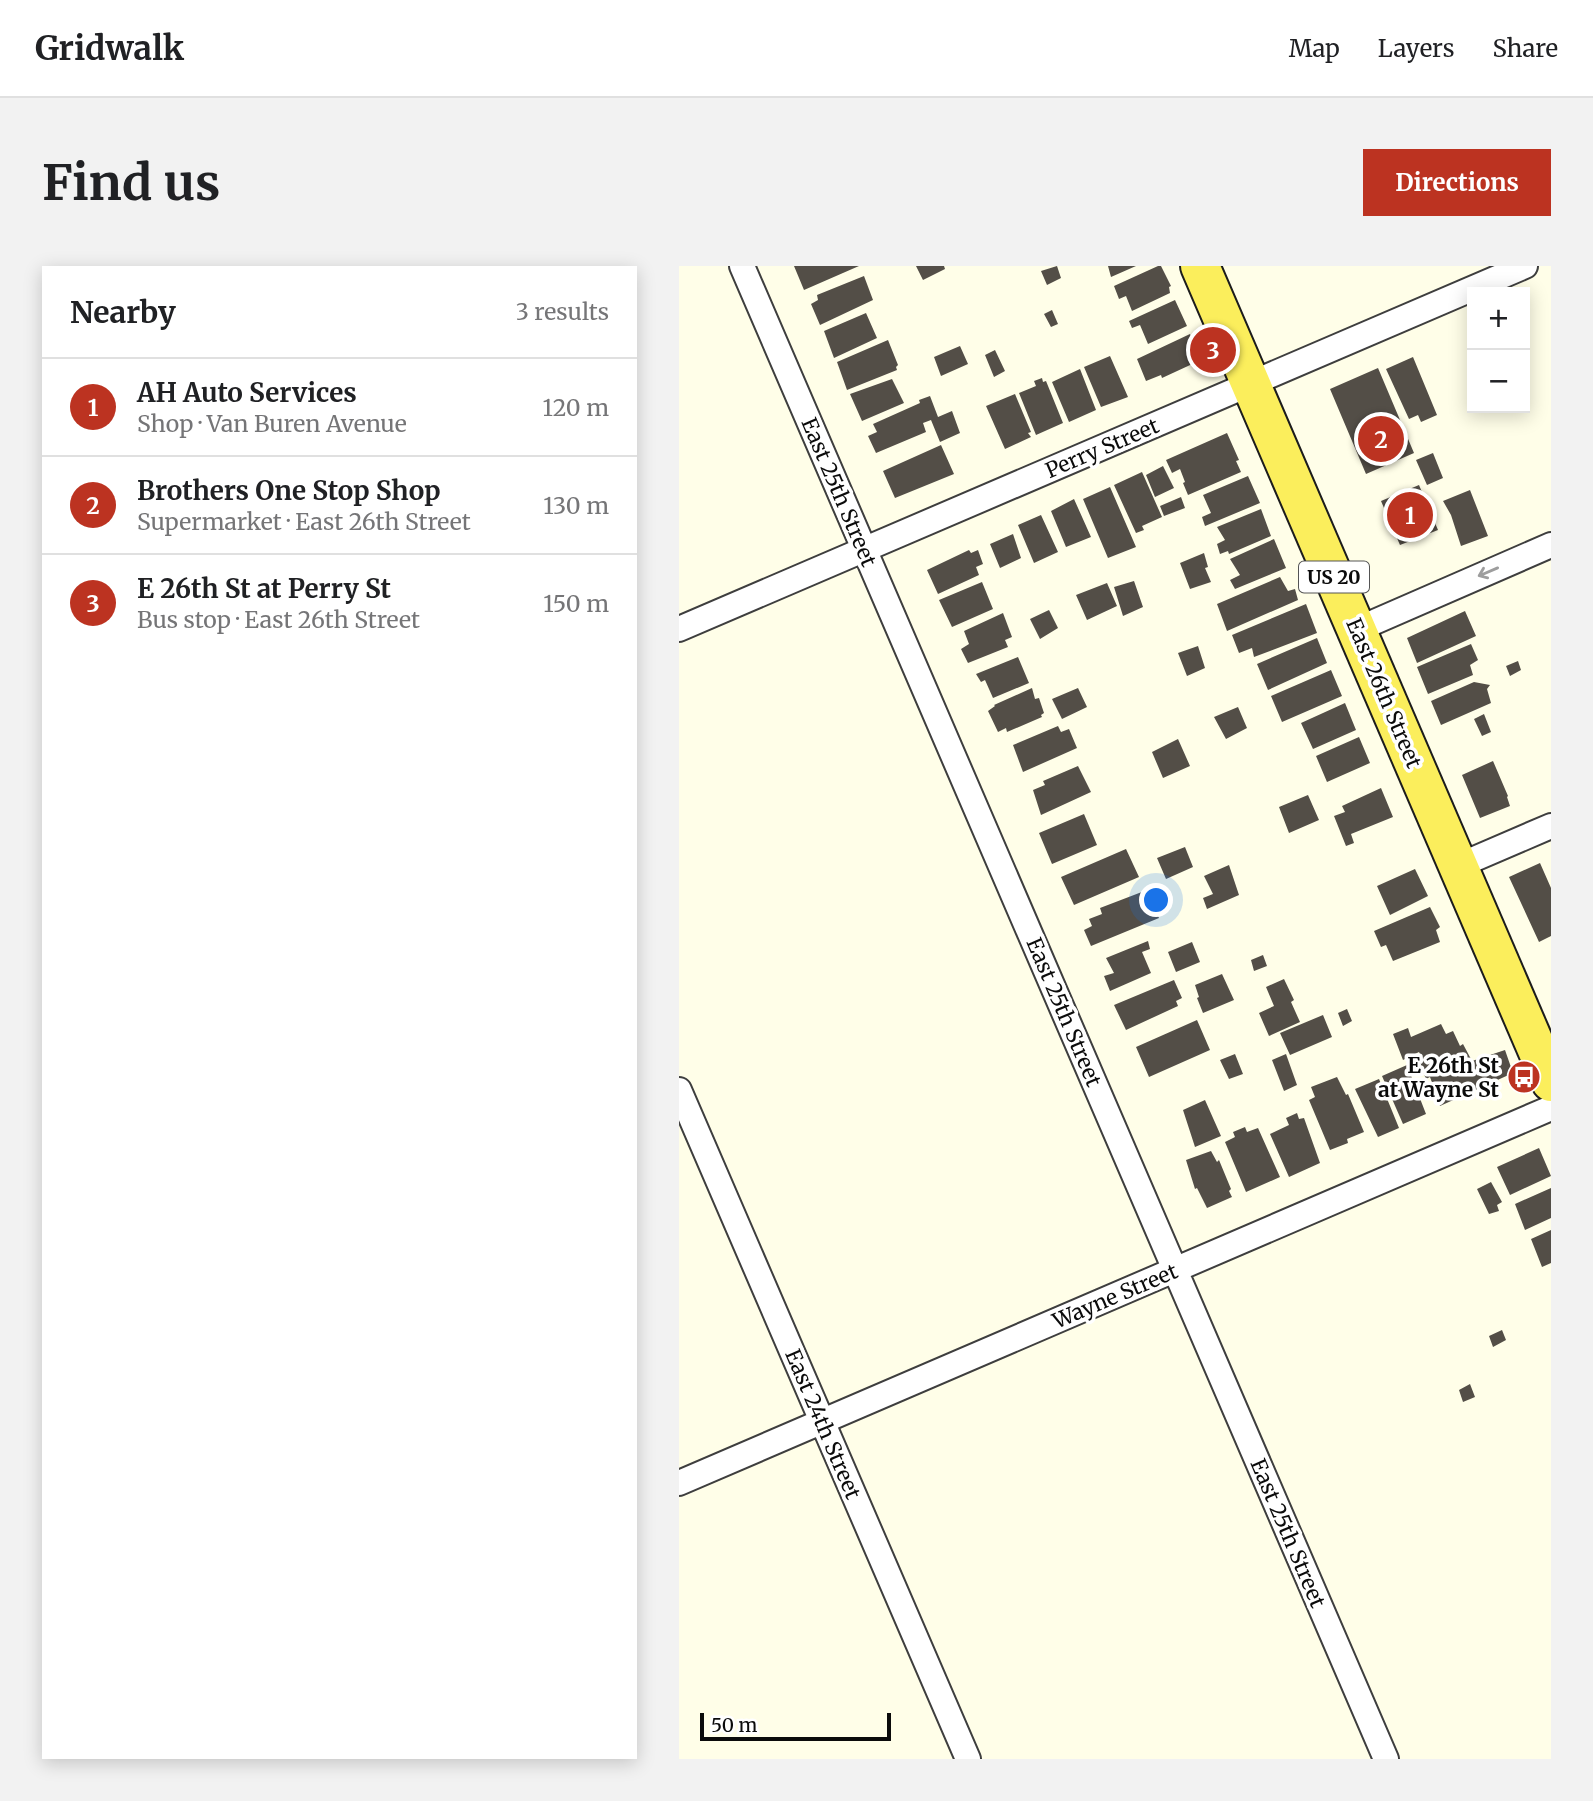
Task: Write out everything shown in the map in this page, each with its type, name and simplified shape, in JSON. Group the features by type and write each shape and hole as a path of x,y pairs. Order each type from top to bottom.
{"main road":[{"name":"East 26th Street","path":"1200,266 1551,1082"}],"street":[{"name":"East 25th Street","path":"742,266 1386,1759"},
{"name":"Perry Street","path":"679,629 1525,266"},
{"path":"1356,630 1551,545"},
{"path":"1458,866 1551,826"},
{"name":"East 24th Street","path":"679,1090 968,1759"},
{"name":"Wayne Street","path":"679,1483 1551,1108"}],"building":[{"path":"794,266 859,266 804,290"},
{"path":"916,266 944,266 945,269 923,280"},
{"path":"1057,266 1061,278 1047,285 1041,271"},
{"path":"1108,266 1136,266 1111,277"},
{"path":"1161,266 1171,286 1170,293 1132,311 1126,296 1119,299 1114,286"},
{"path":"864,276 873,300 820,325 811,304 818,300 817,295"},
{"path":"1175,300 1187,326 1148,344 1140,325 1132,328 1129,321"},
{"path":"1052,310 1058,324 1051,327 1044,314"},
{"path":"866,313 877,338 834,358 824,331"},
{"path":"1190,334 1201,360 1162,378 1161,375 1146,381 1137,359"},
{"path":"888,340 898,365 897,370 847,390 837,362"},
{"path":"960,346 968,364 941,376 934,357"},
{"path":"995,350 1005,371 994,377 985,355"},
{"path":"1110,356 1128,397 1101,407 1084,367"},
{"path":"1413,357 1437,415 1421,422 1418,415 1409,419 1386,369"},
{"path":"1378,368 1414,453 1366,474 1330,389"},
{"path":"1080,369 1096,410 1069,422 1052,382"},
{"path":"1042,378 1043,382 1046,381 1063,423 1036,435 1019,393 1036,386 1034,381"},
{"path":"892,379 904,403 862,421 850,394"},
{"path":"1015,394 1031,437 1005,449 986,406"},
{"path":"930,396 938,417 952,411 960,433 940,442 931,420 923,423 926,432 876,453 868,436 877,432 873,424"},
{"path":"1227,433 1239,460 1236,461 1241,472 1188,495 1180,469 1172,473 1166,460"},
{"path":"941,445 954,474 895,498 883,471"},
{"path":"1433,453 1443,478 1427,485 1416,460"},
{"path":"1163,466 1174,488 1155,497 1146,475"},
{"path":"1142,472 1162,517 1142,526 1144,530 1136,533 1114,485"},
{"path":"1248,476 1260,503 1205,526 1202,517 1211,513 1203,495"},
{"path":"1419,485 1438,530 1400,545 1381,501"},
{"path":"1110,487 1136,547 1108,558 1083,499"},
{"path":"1470,490 1488,536 1461,546 1451,515 1443,501"},
{"path":"1181,497 1185,508 1164,516 1160,506"},
{"path":"1074,499 1091,537 1066,547 1051,511"},
{"path":"1261,509 1271,536 1229,554 1228,551 1220,554 1217,544 1225,540 1217,527"},
{"path":"1041,515 1058,552 1034,563 1018,525"},
{"path":"1013,534 1021,558 1000,568 990,544"},
{"path":"1274,539 1286,568 1235,589 1230,580 1240,575 1230,559"},
{"path":"969,550 971,553 978,550 983,564 976,567 979,575 938,594 927,570"},
{"path":"1204,553 1208,567 1205,568 1211,582 1190,589 1180,563"},
{"path":"1280,577 1288,591 1295,589 1298,600 1227,631 1217,604"},
{"path":"1134,581 1143,607 1123,616 1114,587"},
{"path":"982,582 993,609 952,627 939,600"},
{"path":"1107,583 1117,606 1087,620 1076,595"},
{"path":"1306,604 1317,633 1254,657 1252,648 1239,653 1232,635"},
{"path":"1049,610 1058,628 1040,639 1030,619"},
{"path":"1465,611 1476,636 1417,663 1407,638"},
{"path":"1003,613 1012,637 1005,640 1008,647 968,663 961,649 969,644 964,631"},
{"path":"1317,638 1327,663 1268,690 1257,664"},
{"path":"1471,644 1478,660 1470,665 1473,675 1428,694 1417,667"},
{"path":"1198,646 1205,668 1187,676 1178,653"},
{"path":"1018,657 1029,683 993,698 985,680 981,682 976,674"},
{"path":"1518,661 1521,670 1510,676 1506,666"},
{"path":"1331,670 1342,696 1282,722 1271,696"},
{"path":"1474,682 1490,685 1487,689 1491,703 1441,725 1431,701"},
{"path":"1032,688 1035,699 1039,698 1044,713 1042,717 1007,732 1006,728 998,732 988,711 994,705"},
{"path":"1078,688 1087,707 1062,719 1052,699"},
{"path":"1345,703 1356,730 1313,749 1301,723"},
{"path":"1238,707 1247,728 1226,739 1214,717"},
{"path":"1484,714 1491,732 1482,736 1474,719"},
{"path":"1058,726 1061,732 1069,729 1077,748 1023,772 1013,745"},
{"path":"1359,737 1370,763 1327,782 1316,756"},
{"path":"1178,739 1190,766 1163,778 1152,752"},
{"path":"1493,761 1510,806 1480,818 1462,775"},
{"path":"1078,766 1091,792 1041,815 1033,790 1045,785 1043,781"},
{"path":"1381,788 1393,817 1351,834 1354,843 1346,846 1334,816 1345,812 1342,806"},
{"path":"1308,795 1319,820 1289,833 1279,807"},
{"path":"1084,814 1097,845 1052,864 1039,833"},
{"path":"1185,847 1193,867 1166,879 1157,858"},
{"path":"1126,849 1139,877 1074,905 1061,877"},
{"path":"1540,863 1551,888 1551,936 1539,942 1509,877"},
{"path":"1229,865 1239,895 1207,909 1203,898 1213,894 1204,876"},
{"path":"1415,869 1428,896 1390,915 1377,886"},
{"path":"1147,890 1159,918 1091,946 1084,930 1092,926 1089,919 1102,914 1100,908"},
{"path":"1430,907 1440,927 1436,930 1440,942 1393,961 1386,945 1381,947 1374,931"},
{"path":"1148,941 1150,949 1142,952 1151,973 1110,991 1104,976 1114,973 1106,958"},
{"path":"1192,942 1200,962 1176,972 1168,952"},
{"path":"1263,955 1267,966 1254,971 1251,960"},
{"path":"1222,974 1234,1000 1203,1013 1195,985"},
{"path":"1284,979 1300,1022 1269,1036 1259,1013 1274,1006 1266,987"},
{"path":"1174,980 1182,998 1176,1001 1178,1006 1126,1030 1114,1005"},
{"path":"1347,1009 1352,1021 1343,1026 1338,1013"},
{"path":"1323,1015 1332,1037 1290,1055 1280,1033"},
{"path":"1197,1020 1210,1050 1149,1077 1136,1047"},
{"path":"1441,1024 1446,1034 1453,1031 1460,1046 1463,1044 1472,1061 1505,1050 1513,1073 1440,1106 1430,1077 1426,1079 1418,1060 1422,1058 1419,1052 1403,1060 1393,1034 1408,1028 1411,1037"},
{"path":"1235,1054 1243,1074 1229,1079 1220,1060"},
{"path":"1286,1054 1297,1085 1284,1091 1272,1060"},
{"path":"1407,1065 1426,1114 1403,1124 1382,1076"},
{"path":"1337,1077 1346,1095 1348,1094 1364,1132 1347,1139 1348,1143 1330,1150 1309,1100 1315,1097 1311,1087"},
{"path":"1379,1079 1399,1128 1378,1137 1355,1089"},
{"path":"1205,1100 1221,1136 1195,1147 1183,1110"},
{"path":"1297,1113 1299,1119 1304,1118 1320,1163 1289,1177 1270,1134 1289,1125 1286,1118"},
{"path":"1245,1127 1247,1132 1258,1128 1280,1177 1246,1192 1225,1142 1235,1137 1233,1132"},
{"path":"1539,1148 1551,1176 1510,1195 1497,1167"},
{"path":"1211,1151 1217,1162 1219,1160 1232,1197 1207,1208 1197,1188 1195,1189 1186,1160"},
{"path":"1491,1182 1502,1202 1497,1205 1499,1211 1489,1214 1477,1189"},
{"path":"1551,1188 1551,1218 1525,1230 1515,1204"},
{"path":"1551,1230 1551,1263 1542,1267 1531,1239"},
{"path":"1502,1330 1506,1340 1493,1347 1489,1336"},
{"path":"1470,1384 1475,1397 1463,1402 1459,1390"}],"place":[{"name":"E 26th St at Perry St","path":"1213,350"},
{"name":"Brothers One Stop Shop","path":"1381,439"},
{"name":"AH Auto Services","path":"1410,515"},
{"name":"E 26th St at Wayne St","path":"1524,1077"}]}
